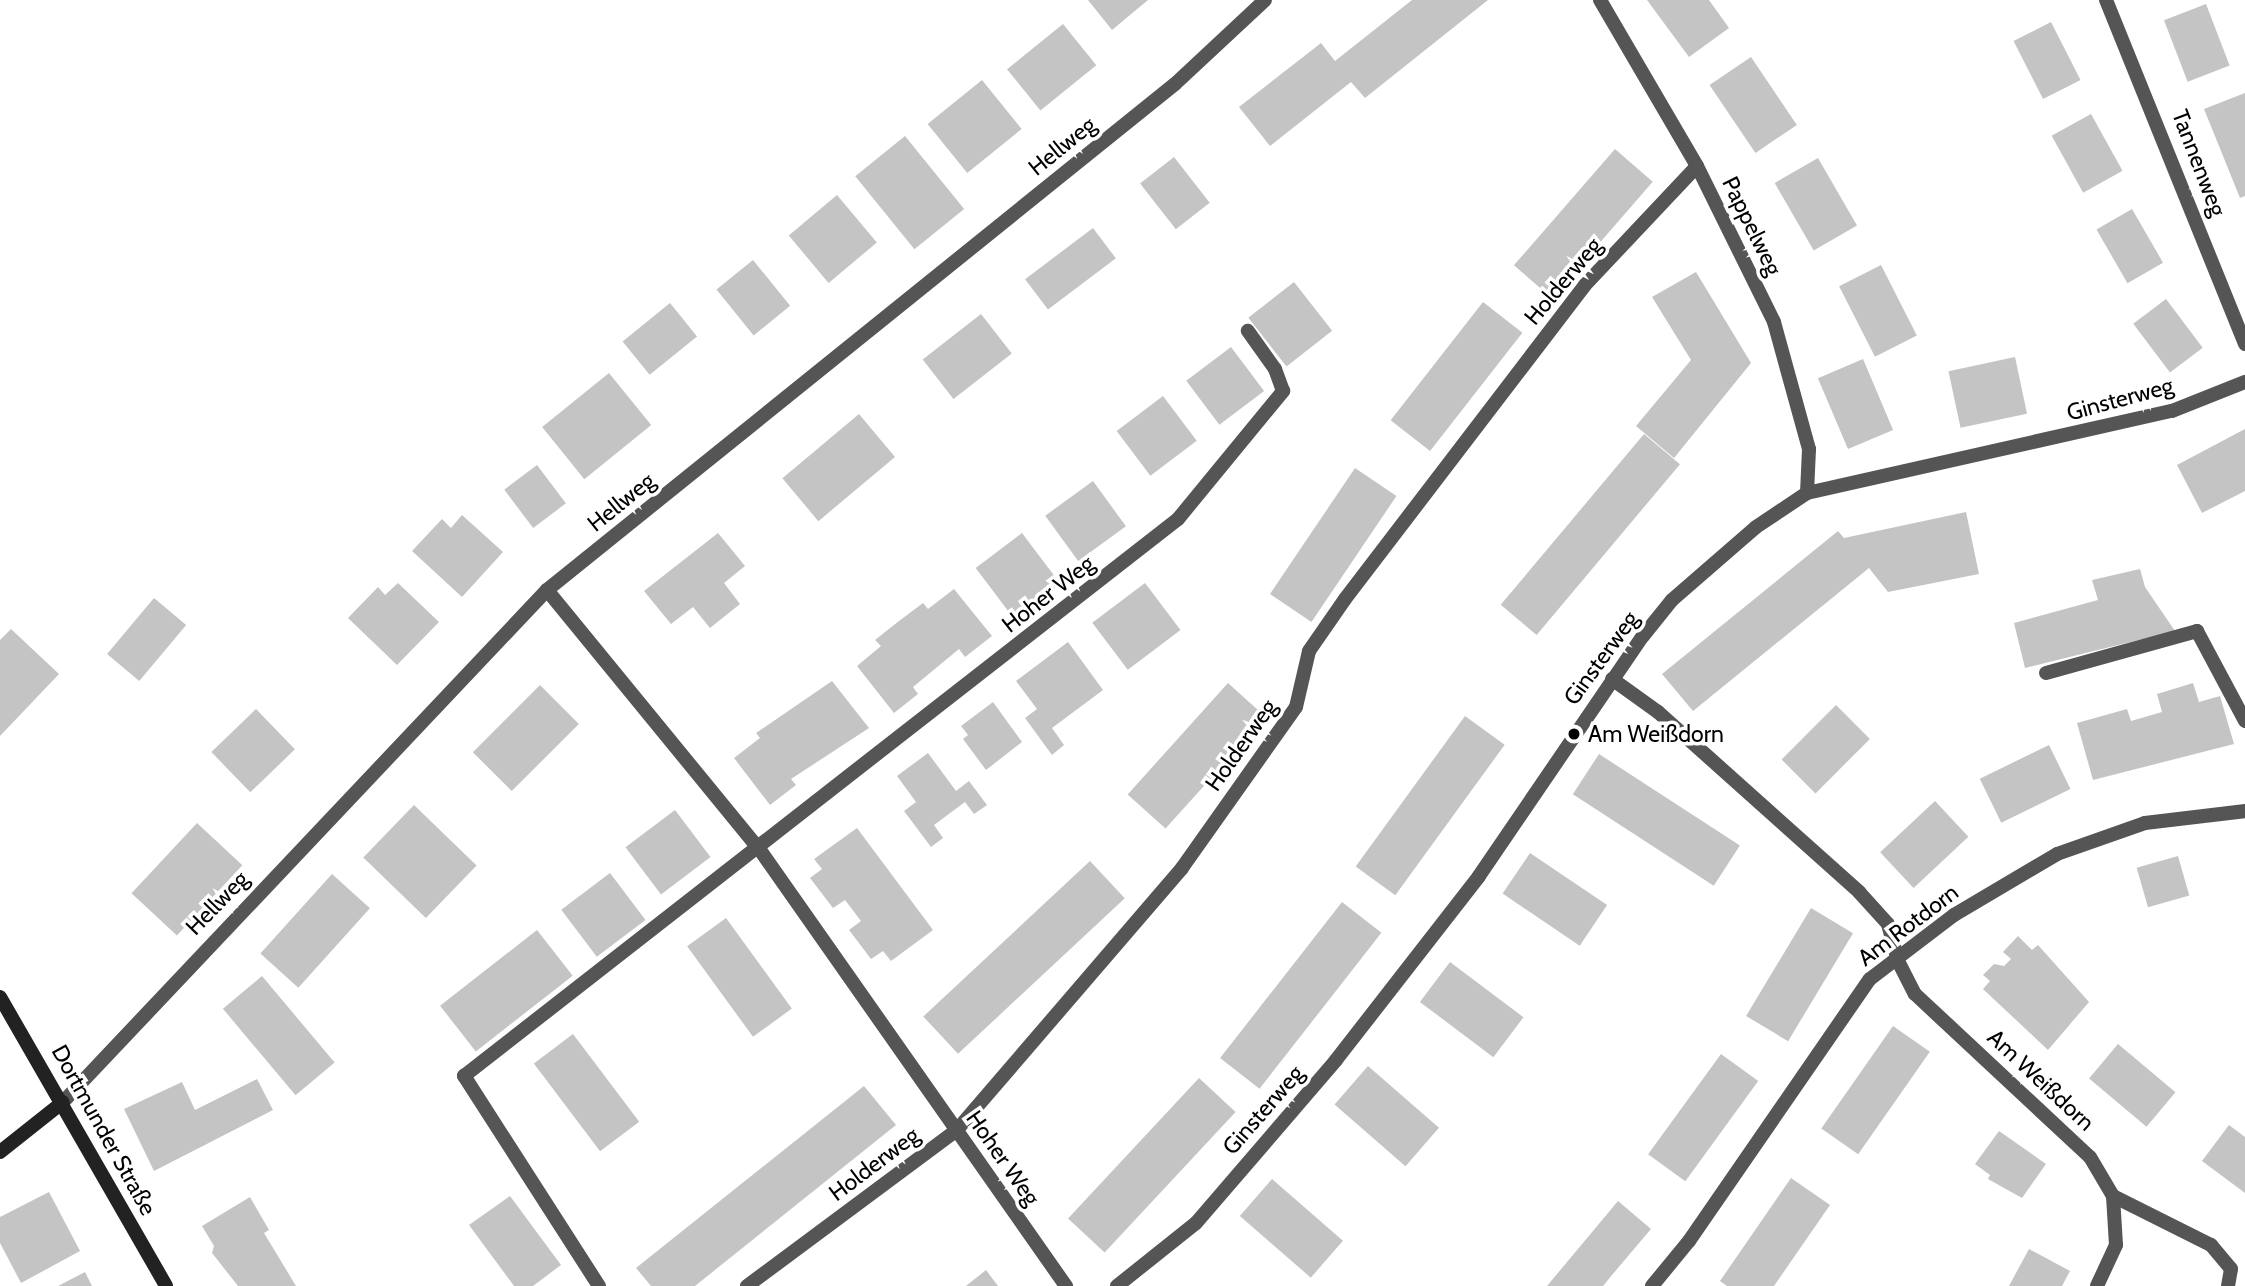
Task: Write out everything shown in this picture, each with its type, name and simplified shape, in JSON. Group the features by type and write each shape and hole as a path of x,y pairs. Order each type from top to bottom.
{"main road":[{"name":"Dortmunder Straße","path":"0,997 63,1102 166,1286"},
{"path":"0,1152 63,1102"}],"street":[{"name":"Hellweg","path":"63,1102 547,590 1175,84 1265,0"},
{"name":"Pappelweg","path":"1600,0 1697,166 1774,322 1810,449 1807,493"},
{"name":"Tannenweg","path":"2106,0 2245,344"},
{"name":"Holderweg","path":"747,1286 956,1131 1182,868 1296,707 1309,651 1345,599 1585,285 1697,166"},
{"name":"Hoher Weg","path":"599,1286 464,1076 760,850 1178,519 1283,391 1248,331"},
{"name":"Ginsterweg","path":"1117,1286 1196,1223 1336,1060 1479,876 1612,679 1681,592 1756,527 1807,493 2158,415 2245,382"},
{"name":"Hoher Weg","path":"547,590 760,850 1066,1286"},
{"path":"2046,673 2197,631 2245,721"},
{"name":"Am Weißdorn","path":"1612,679 1658,712 1859,892 1888,924 1898,961 1915,993 2090,1157 2113,1196 2116,1245 2097,1286"},
{"name":"Am Rotdorn","path":"1652,1286 1689,1241 1870,979 1898,961 1954,915 2057,854 2145,823 2245,811"},
{"path":"2113,1196 2211,1245 2231,1269 2228,1286"}],"building":[{"path":"1088,0 1148,0 1112,30"},
{"path":"1412,0 1488,0 1365,98 1351,82 1270,146 1239,107 1321,43 1335,61"},
{"path":"1647,0 1709,0 1729,28 1689,57"},
{"path":"2206,4 2230,66 2188,82 2164,20"},
{"path":"2051,22 2081,80 2043,99 2014,41"},
{"path":"1063,24 1096,65 1040,110 1007,69"},
{"path":"1751,57 1797,125 1755,153 1710,85"},
{"path":"982,80 1022,129 967,173 928,124"},
{"path":"2245,93 2245,196 2240,198 2204,109"},
{"path":"2091,114 2123,171 2083,193 2052,136"},
{"path":"905,136 964,209 914,249 855,176"},
{"path":"1615,149 1653,182 1552,298 1514,265"},
{"path":"1174,157 1210,203 1176,229 1140,183"},
{"path":"1818,158 1857,226 1814,251 1775,183"},
{"path":"837,195 877,242 829,283 789,235"},
{"path":"2132,209 2163,263 2127,283 2096,230"},
{"path":"1093,228 1116,258 1048,310 1025,279"},
{"path":"753,260 790,306 754,335 716,290"},
{"path":"1881,265 1917,335 1875,357 1839,286"},
{"path":"1696,272 1751,363 1674,458 1636,426 1691,360 1652,297"},
{"path":"1294,282 1332,331 1286,367 1248,318"},
{"path":"2166,299 2203,348 2170,372 2133,324"},
{"path":"1483,302 1522,333 1430,451 1391,420"},
{"path":"670,303 697,336 650,375 623,341"},
{"path":"981,314 1012,353 953,399 923,360"},
{"path":"1231,347 1264,391 1219,425 1186,381"},
{"path":"2015,357 2027,414 1961,428 1948,371"},
{"path":"1863,359 1893,430 1848,449 1818,378"},
{"path":"609,373 651,425 584,479 542,427"},
{"path":"1163,396 1197,441 1150,476 1117,431"},
{"path":"859,414 895,457 818,521 782,478"},
{"path":"2245,429 2245,491 2202,513 2177,465"},
{"path":"1644,434 1680,464 1537,635 1501,605"},
{"path":"537,465 566,503 533,528 504,490"},
{"path":"1355,468 1396,496 1311,622 1270,594"},
{"path":"1093,481 1126,526 1078,561 1045,516"},
{"path":"1966,512 1979,574 1888,592 1869,568 1693,711 1662,674 1838,531 1844,538"},
{"path":"462,515 503,552 462,597 412,551 442,519 451,528"},
{"path":"718,533 745,566 724,583 740,604 710,628 693,607 671,624 644,591"},
{"path":"1022,533 1061,584 1014,619 976,568"},
{"path":"2140,569 2145,587 2175,631 2025,668 2014,623 2098,600 2092,580"},
{"path":"398,583 439,622 397,665 348,618 378,587 385,595"},
{"path":"1145,583 1181,630 1128,670 1092,623"},
{"path":"954,589 992,636 965,657 959,649 913,687 918,694 894,713 857,666 881,646 875,640 923,603 928,609"},
{"path":"154,598 186,625 139,681 107,654"},
{"path":"11,629 59,674 0,736 0,640"},
{"path":"1068,642 1103,690 1052,728 1064,745 1052,755 1025,718 1037,709 1016,681"},
{"path":"832,681 869,728 791,779 796,785 770,805 734,758 760,738 756,733"},
{"path":"1228,683 1266,717 1166,829 1128,794"},
{"path":"2193,683 2199,702 2220,696 2234,744 2093,780 2077,723 2127,709 2131,721 2162,712 2157,694"},
{"path":"540,685 579,724 512,791 473,752"},
{"path":"993,702 1022,742 986,770 963,739 968,735 961,726"},
{"path":"1836,705 1870,739 1815,793 1782,759"},
{"path":"256,709 295,749 250,792 211,752"},
{"path":"1465,716 1505,745 1395,895 1356,866"},
{"path":"2049,745 2070,789 2001,823 1980,779"},
{"path":"928,753 956,791 969,781 987,805 974,814 965,802 934,825 943,838 931,847 904,811 916,802 897,776"},
{"path":"1599,754 1740,845 1714,886 1573,794"},
{"path":"1935,801 1968,837 1914,888 1880,852"},
{"path":"414,805 477,865 426,918 363,858"},
{"path":"675,810 711,857 661,894 625,847"},
{"path":"197,823 242,865 177,935 132,893"},
{"path":"857,828 933,930 891,961 883,951 871,959 849,930 861,921 845,900 833,908 810,878 822,869 814,859"},
{"path":"1530,853 1607,905 1580,946 1503,894"},
{"path":"2178,856 2189,895 2148,907 2137,868"},
{"path":"1090,861 1125,898 958,1054 923,1016"},
{"path":"610,873 646,920 597,957 561,910"},
{"path":"332,874 370,908 298,988 260,954"},
{"path":"1342,902 1381,933 1259,1089 1220,1058"},
{"path":"1811,908 1853,933 1788,1041 1746,1016"},
{"path":"726,918 792,1009 753,1037 687,946"},
{"path":"537,930 573,976 476,1051 440,1006"},
{"path":"2018,936 2032,950 2038,945 2089,1002 2048,1050 1983,989 1990,981 1983,975 1994,964 2004,966 2011,959 2003,952"},
{"path":"1450,962 1523,1017 1493,1057 1420,1002"},
{"path":"262,976 335,1063 296,1095 223,1009"},
{"path":"1893,1026 1930,1052 1858,1154 1821,1128"},
{"path":"573,1034 639,1122 600,1151 534,1063"},
{"path":"2118,1044 2175,1092 2147,1127 2089,1078"},
{"path":"1721,1054 1758,1081 1685,1181 1648,1154"},
{"path":"1368,1066 1439,1128 1405,1166 1335,1104"},
{"path":"1199,1078 1236,1112 1105,1253 1068,1218"},
{"path":"257,1079 273,1110 154,1171 124,1109 182,1082 195,1110"},
{"path":"864,1086 896,1125 695,1286 651,1286 636,1268"},
{"path":"2229,1125 2245,1137 2245,1193 2202,1161"},
{"path":"1999,1131 2046,1164 2022,1198 1988,1179 1990,1175 1975,1164"},
{"path":"1791,1178 1830,1205 1774,1286 1727,1286 1720,1281"},
{"path":"1272,1179 1343,1241 1311,1278 1240,1216"},
{"path":"49,1192 80,1251 21,1283 0,1243 0,1217"},
{"path":"510,1196 561,1265 533,1286 514,1286 469,1225"},
{"path":"250,1197 269,1230 264,1233 296,1286 238,1286 212,1253 214,1246 202,1226"},
{"path":"1618,1201 1651,1229 1603,1286 1547,1286"},
{"path":"2029,1249 2070,1271 2062,1286 2009,1286"},
{"path":"986,1270 998,1286 966,1286"},
{"path":"85,1272 92,1286 58,1286"}],"place":[{"name":"Am Weißdorn","path":"1574,734"}]}
